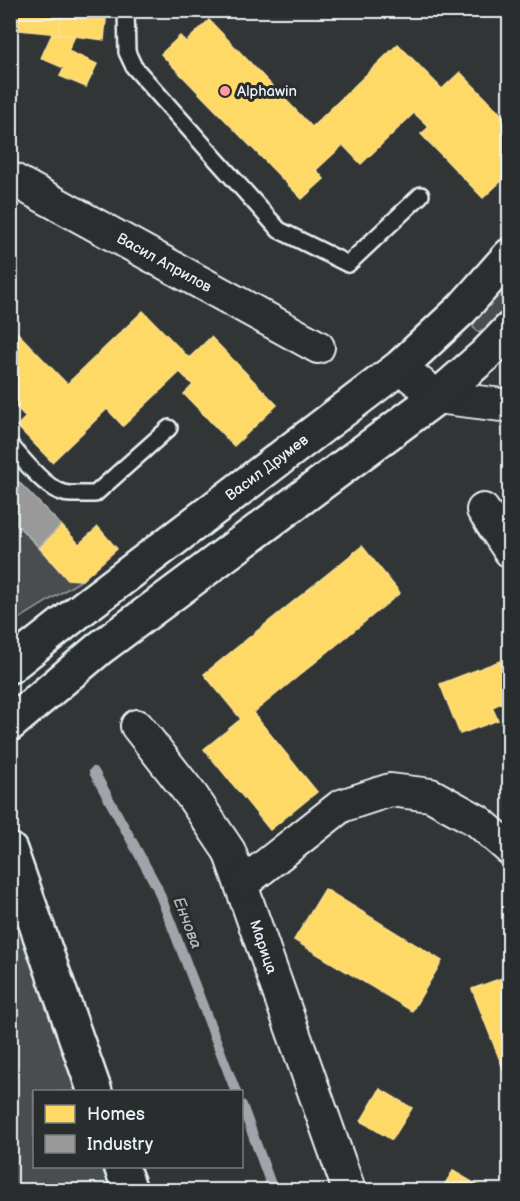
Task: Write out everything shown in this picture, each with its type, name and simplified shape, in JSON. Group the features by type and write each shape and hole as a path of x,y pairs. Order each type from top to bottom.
{"street":[{"name":"Васил Априлов","path":"10,178 318,348"},
{"name":"Васил Друмев","path":"10,666 400,367 462,309 510,255"},
{"path":"10,724 100,648 437,397 485,355 510,328"},
{"path":"400,367 437,397 510,406"},
{"path":"483,510 510,551"},
{"name":"Марица","path":"137,726 192,796 229,851 349,1191"},
{"path":"242,884 341,806 390,790 431,795 478,821 510,849"},
{"path":"10,850 94,1090"},
{"path":"122,1168 130,1191"}],"lane":[{"path":"126,10 127,52 134,67 279,230 348,264 421,195"},
{"path":"10,445 51,488 71,495 95,494 169,428"}],"shaded area":[{"path":"509,255 509,315 478,332 473,327 475,315"},
{"path":"11,518 67,578 82,580 11,624"},
{"path":"10,850 95,1090 33,1090 33,1168 121,1168 130,1190 11,1190"}],"building: Homes":[{"path":"12,10 61,10 59,34 10,29"},
{"path":"61,10 107,10 104,40 59,34"},
{"path":"209,20 312,127 398,44 442,89 460,72 510,123 510,173 483,198 421,134 429,127 414,113 361,164 343,145 316,170 324,179 302,199 161,54 180,36 186,42"},
{"path":"52,34 75,36 68,51 97,64 86,87 60,76 64,68 41,58"},
{"path":"143,311 189,358 211,337 277,405 234,446 184,394 193,385 180,372 123,426 107,409 52,462 17,426 26,417 10,401 10,325 67,384"},
{"path":"61,525 79,544 98,527 117,549 82,580 67,579 39,547"},
{"path":"362,546 400,593 253,713 317,792 270,830 204,749 241,719 204,674"},
{"path":"510,657 510,715 504,702 492,707 498,720 460,734 440,684"},
{"path":"325,889 442,961 412,1011 294,940"},
{"path":"502,978 510,998 510,1086 472,989"},
{"path":"380,1089 412,1108 392,1140 361,1121"},
{"path":"453,1171 486,1190 441,1190"}],"building: Industry":[{"path":"10,473 61,525 39,547 10,518"}],"waterway":[{"name":"Енчова","path":"94,772 157,887 235,1090"},
{"name":"Енчова","path":"243,1108 273,1190"}],"place":[{"name":"Alphawin","path":"225,91"}]}
